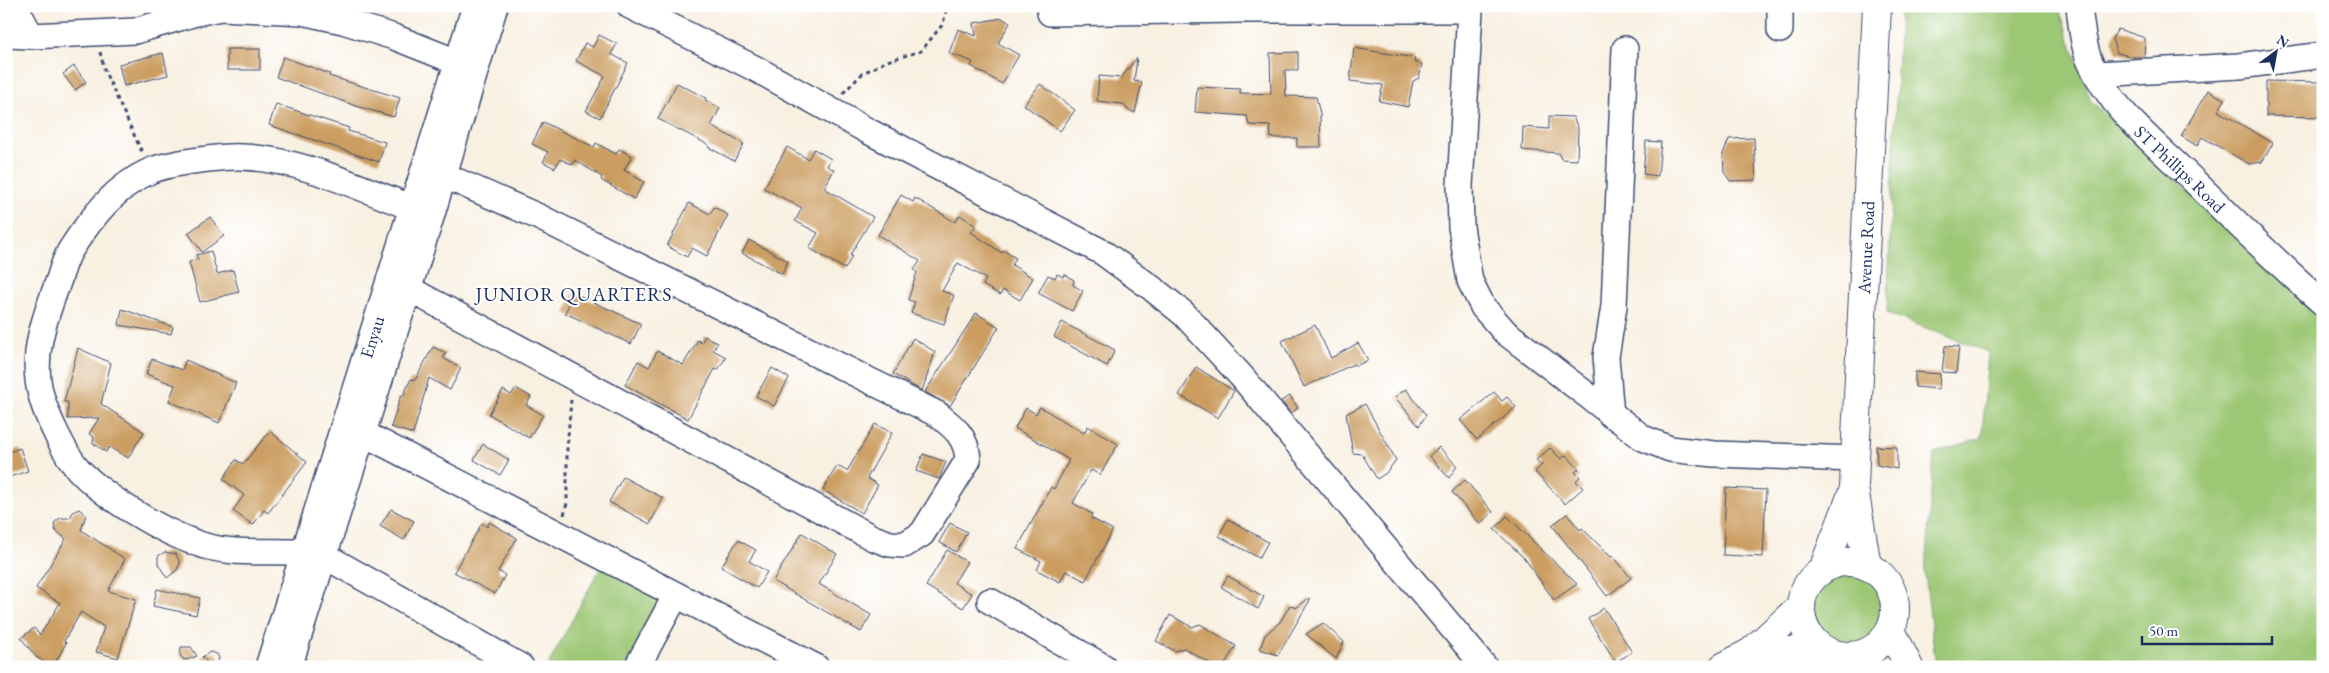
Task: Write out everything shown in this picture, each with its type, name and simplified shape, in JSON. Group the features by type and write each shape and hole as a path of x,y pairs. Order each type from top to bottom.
{"main road":[{"name":"Avenue Road","path":"1867,566 1854,488 1877,6"},
{"name":"Avenue Road","path":"1823,568 1854,488"},
{"path":"1751,652 1823,650 1844,657 1874,660 1880,644 1890,630 1895,609 1892,593 1884,579 1867,566 1845,562 1823,568 1807,585 1800,607 1801,620 1806,631 1823,650"},
{"path":"1723,667 1751,652 1800,607"},
{"path":"1890,630 1909,667"}],"street":[{"path":"15,6 31,36"},
{"name":"Enyau","path":"398,285 413,208 434,172 457,62 476,6"},
{"name":"Enyau","path":"289,667 315,554 398,285 434,172 495,6"},
{"path":"630,6 756,69 811,100 1102,252 1184,314 1322,470 1485,667"},
{"name":"ST Phillips Road","path":"2079,6 2090,61 2113,99 2147,138 2175,162 2323,303"},
{"path":"6,35 31,36 135,31 221,8 302,12 343,21 394,37 457,62"},
{"path":"1050,13 1470,8 1460,186 1461,226 1470,280 1483,306 1505,332 1643,438 1670,449 1714,454 1855,459"},
{"path":"1611,415 1606,357 1614,306 1625,49"},
{"path":"2097,74 2239,66 2323,55"},
{"path":"413,208 318,173 270,160 241,156 191,162 151,170 125,186 98,211 70,251 48,306 37,357 40,394 51,422 78,470 116,500 155,523 197,544 238,552 315,554 521,667"},
{"path":"398,285 872,538 890,544 904,545 922,534 968,460 967,449 958,430 937,414 539,217 434,172"},
{"path":"354,428 816,667"},
{"name":"Enyau","path":"268,667 315,554"},
{"path":"637,667 676,594"},
{"path":"990,601 1104,667"}],"path":[{"path":"811,100 842,94 863,73 887,61 921,52 943,24 947,6"},
{"path":"95,32 105,72 151,170"},
{"path":"559,534 567,503 567,449 573,379"}],"green space":[{"path":"1900,6 2058,6 2091,101 2304,298 2323,284 2323,667 1936,667 1925,573 1934,453 1982,438 1988,352 1887,313"},
{"path":"603,563 664,595 626,667 552,667 548,665"},
{"path":"1854,574 1874,584 1882,597 1884,611 1882,625 1874,638 1861,646 1840,648 1820,638 1812,625 1810,604 1820,584 1833,576"}],"building":[{"path":"1002,18 1010,23 998,43 1019,55 1002,84 971,66 973,62 949,53 958,29 976,36 974,23"},
{"path":"2118,29 2145,38 2144,57 2117,53 2112,39"},
{"path":"599,35 617,44 611,54 628,63 600,118 586,111 605,76 576,61 585,43 593,47"},
{"path":"1354,48 1415,58 1414,62 1422,64 1419,78 1413,81 1408,107 1379,101 1383,85 1350,81"},
{"path":"227,49 260,49 260,70 227,70"},
{"path":"1298,52 1298,70 1285,70 1286,96 1316,97 1320,114 1321,147 1297,147 1297,138 1271,138 1270,126 1249,125 1247,116 1195,112 1197,87 1240,89 1240,93 1271,94 1270,53"},
{"path":"163,53 168,75 124,86 119,64"},
{"path":"283,57 330,74 329,76 400,98 394,117 356,106 276,77"},
{"path":"1137,58 1134,81 1142,82 1135,113 1127,109 1123,104 1097,101 1099,76 1121,78"},
{"path":"74,66 86,82 75,90 63,74"},
{"path":"2266,81 2323,82 2323,117 2266,116"},
{"path":"677,83 706,98 705,100 720,108 711,126 744,144 734,161 708,147 709,145 658,119"},
{"path":"1040,84 1075,110 1060,131 1024,105"},
{"path":"2208,90 2225,100 2218,111 2273,143 2262,162 2249,164 2202,137 2197,146 2181,136"},
{"path":"276,104 349,128 348,131 385,142 379,162 269,125"},
{"path":"1549,116 1573,117 1578,128 1577,160 1561,159 1558,153 1522,150 1523,127 1549,129"},
{"path":"543,122 594,147 596,143 616,154 619,149 632,156 624,170 644,182 634,199 601,180 602,177 575,160 573,165 560,159 555,168 543,162 548,152 532,144"},
{"path":"1754,138 1756,180 1730,181 1724,172 1723,154 1729,139"},
{"path":"1646,141 1661,142 1658,176 1643,174"},
{"path":"787,147 808,159 814,149 831,159 827,166 834,170 824,188 873,217 850,255 852,256 845,269 809,248 818,233 795,221 802,208 764,188"},
{"path":"901,195 913,202 915,198 955,222 960,215 976,226 971,232 1002,253 1003,250 1016,258 1012,265 1033,278 1020,300 1003,290 1000,295 983,285 986,279 958,263 942,291 954,295 944,324 911,313 915,302 908,300 917,272 914,270 920,261 878,235"},
{"path":"689,203 710,214 714,207 728,215 707,256 692,248 687,257 667,246"},
{"path":"210,217 224,236 202,252 188,233"},
{"path":"749,240 788,261 782,274 742,253"},
{"path":"211,251 217,274 233,270 239,292 200,302 189,262 198,259 196,255"},
{"path":"1057,274 1063,277 1064,274 1074,280 1073,285 1083,291 1072,311 1038,293 1048,275 1055,278"},
{"path":"574,293 641,324 631,344 565,313"},
{"path":"122,309 173,327 171,334 119,325"},
{"path":"976,313 999,327 950,406 925,392"},
{"path":"1062,322 1115,350 1107,366 1054,337"},
{"path":"1315,325 1331,358 1358,343 1368,360 1356,366 1354,364 1304,387 1282,341"},
{"path":"705,336 718,343 713,350 726,357 718,370 715,369 688,419 625,385 638,361 649,367 657,351 683,365 698,340 701,343"},
{"path":"913,338 935,352 922,391 893,374"},
{"path":"1945,346 1959,347 1956,373 1942,372"},
{"path":"433,347 446,353 443,358 461,368 450,390 429,378 413,434 391,427 401,395 403,396 411,379 415,380"},
{"path":"78,348 111,363 101,404 144,432 128,458 109,447 106,452 93,443 94,437 89,434 99,418 68,419 68,402 64,402"},
{"path":"152,359 182,370 186,360 236,383 219,423 169,401 175,385 146,374"},
{"path":"1196,367 1234,391 1218,418 1179,395"},
{"path":"772,368 789,378 774,406 756,396"},
{"path":"1915,372 1940,374 1939,389 1915,387"},
{"path":"516,388 531,397 526,405 543,415 529,438 489,414 503,390 511,395"},
{"path":"1406,389 1426,415 1419,426 1395,397"},
{"path":"1494,392 1502,401 1507,397 1516,407 1477,440 1460,420"},
{"path":"1290,396 1298,408 1291,413 1281,401"},
{"path":"1365,404 1396,460 1386,473 1377,479 1362,454 1353,453 1346,414"},
{"path":"1040,407 1084,433 1088,426 1118,444 1100,475 1091,470 1073,503 1092,514 1091,518 1113,530 1085,581 1066,571 1060,582 1037,570 1041,561 1017,549 1051,487 1054,489 1069,460 1015,428 1026,408 1036,414"},
{"path":"875,424 892,433 867,478 878,485 862,513 823,490 837,466 847,471"},
{"path":"270,431 307,462 268,513 264,510 253,525 233,511 244,495 223,479 236,460 243,464"},
{"path":"483,444 509,460 500,475 474,460"},
{"path":"1876,446 1897,447 1897,469 1877,465"},
{"path":"1439,447 1457,466 1449,478 1429,456"},
{"path":"20,448 28,471 6,478 6,453"},
{"path":"1550,448 1561,459 1566,455 1579,469 1575,472 1580,477 1576,481 1583,488 1565,504 1535,472 1542,465 1536,460"},
{"path":"923,454 946,462 939,479 916,471"},
{"path":"623,477 663,498 650,524 609,502"},
{"path":"1465,480 1493,512 1480,524 1452,492"},
{"path":"1726,488 1766,490 1763,557 1723,555"},
{"path":"79,509 86,515 81,530 125,559 108,591 136,599 118,658 96,652 104,627 81,612 64,641 66,643 53,667 36,657 21,638 34,628 40,635 60,603 36,588 66,539 55,530 54,523 60,518 70,518 73,512"},
{"path":"391,509 414,521 404,540 380,526"},
{"path":"1567,514 1580,530 1582,528 1611,557 1613,556 1631,578 1607,596 1552,525"},
{"path":"1507,516 1577,584 1554,600 1525,559 1494,529"},
{"path":"1228,519 1268,542 1259,558 1219,536"},
{"path":"489,522 517,538 498,571 505,575 495,594 454,572 482,523 487,527"},
{"path":"950,523 967,532 956,552 939,542"},
{"path":"802,533 837,554 819,584 871,615 861,632 773,581"},
{"path":"738,540 756,550 749,561 767,572 757,588 721,567"},
{"path":"947,550 967,562 954,583 972,594 963,608 926,586"},
{"path":"165,552 176,554 180,563 177,570 167,578 158,564 158,556"},
{"path":"1228,576 1264,597 1258,609 1221,587"},
{"path":"157,589 200,598 196,615 153,606"},
{"path":"1309,598 1310,600 1278,655 1260,649 1265,635 1280,622 1290,605 1296,608"},
{"path":"1604,608 1632,652 1616,662 1588,619"},
{"path":"1170,615 1192,627 1200,624 1236,646 1223,667 1216,667 1184,648 1175,651 1156,641"},
{"path":"1323,623 1344,642 1336,659 1306,634"},
{"path":"181,647 191,647 197,656 187,660 183,659 180,655"},
{"path":"210,652 217,654 219,658 217,664 211,666 202,657"}],"district":[{"name":"JUNIOR QUARTERS","path":"574,294"}]}
